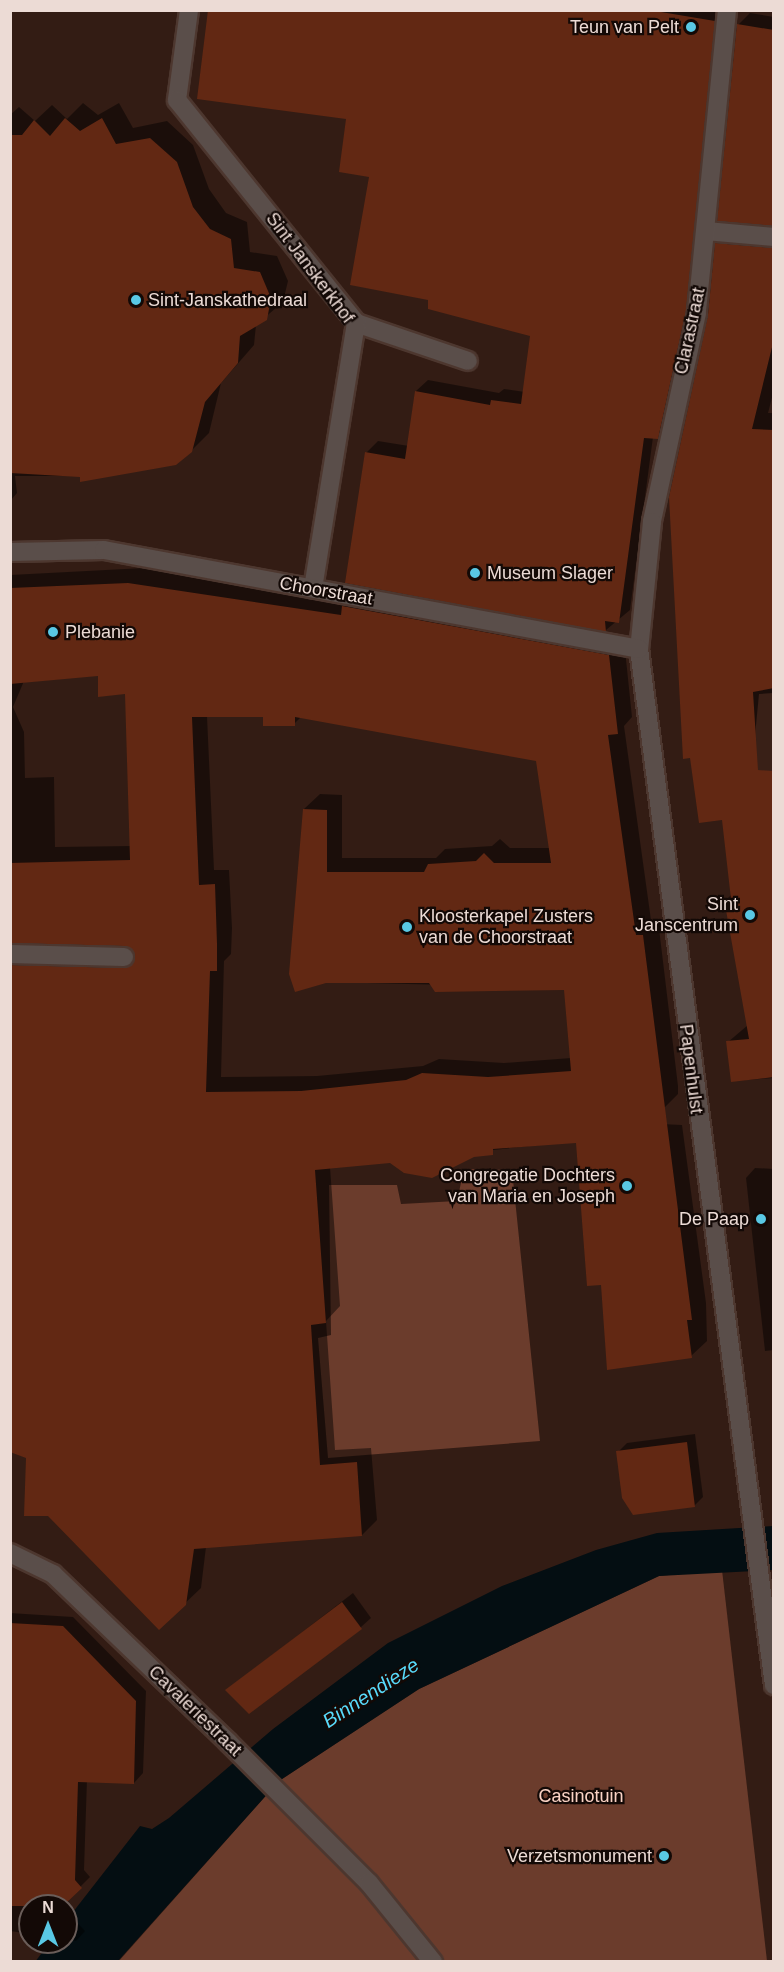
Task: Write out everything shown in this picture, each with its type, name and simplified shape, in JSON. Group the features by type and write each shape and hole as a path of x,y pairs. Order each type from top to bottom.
{"street":[{"name":"Sint Janskerkhof","path":"189,10 177,100 356,323 313,589"},
{"name":"Clarastraat","path":"639,649 652,522 697,313 727,10"},
{"path":"706,231 774,237"},
{"path":"356,323 468,361"},
{"name":"Choorstraat","path":"10,552 105,550 639,649"},
{"name":"Papenhulst","path":"639,649 760,1615 774,1685"},
{"path":"10,954 124,957"},
{"name":"Cavaleriestraat","path":"10,1553 53,1574 228,1742 287,1804 369,1883 433,1962"}],"green space":[{"path":"773,693 773,786 750,787 759,694"},
{"path":"464,1169 512,1170 540,1441 328,1458 318,1338 331,1335 329,1185 397,1185 401,1204 457,1201"},
{"name":"Casinotuin","path":"722,1570 767,1961 118,1962 279,1781 419,1689 659,1576"}],"water":[{"name":"Binnendieze","path":"773,1526 773,1570 659,1576 419,1689 279,1781 118,1961 35,1962 41,1954 78,1954 78,1906 140,1826 152,1829 169,1818 273,1729 388,1643 502,1586 596,1550 657,1533"}],"building":[{"path":"208,10 649,10 715,21 686,311 658,439 644,438 619,623 605,621 606,632 345,583 365,452 405,459 415,391 490,405 491,400 521,404 530,336 428,309 428,300 350,285 369,177 339,172 346,119 197,99"},
{"path":"737,24 774,30 774,226 717,221"},
{"name":"Sint-Janskathedraal","path":"65,118 80,131 102,118 116,144 150,138 177,162 193,207 210,229 231,239 234,268 260,272 271,298 267,320 240,336 238,363 205,402 192,452 176,465 80,482 80,477 10,473 10,135 22,135 34,120 50,136"},
{"path":"715,243 774,248 774,339 752,429 774,430 774,688 753,692 758,770 774,771 774,1077 731,1082 726,1041 749,1039 724,899 731,899 722,820 699,823 690,758 683,759 669,497 708,315"},
{"path":"128,583 341,615 342,606 609,655 618,734 608,735 636,935 643,935 692,1320 687,1320 692,1358 607,1370 601,1285 587,1286 576,1143 493,1149 493,1155 474,1157 432,1178 404,1173 390,1163 315,1170 326,1323 311,1325 320,1465 357,1462 362,1536 194,1549 186,1605 159,1630 48,1516 24,1516 26,1458 10,1452 10,965 124,968 135,957 124,946 10,943 10,863 130,860 125,694 98,697 98,676 10,684 10,588","holes":["192,717 263,717 263,726 295,726 295,717 536,761 551,863 494,863 484,853 476,861 428,864 424,872 327,872 327,810 303,809 289,974 295,992 326,983 429,983 435,992 564,990 571,1071 488,1077 422,1073 406,1080 301,1091 206,1092 210,971 217,971 215,884 199,885"]},
{"path":"687,1442 695,1507 633,1515 622,1498 616,1451"},
{"path":"342,1602 362,1629 249,1714 225,1690"},
{"path":"10,1623 63,1626 136,1701 134,1784 78,1782 75,1880 82,1888 76,1894 18,1894 18,1906 10,1906"}],"place":[{"name":"Teun van Pelt","path":"691,27"},
{"name":"Sint-Janskathedraal","path":"136,300"},
{"name":"Museum Slager","path":"475,573"},
{"name":"Plebanie","path":"53,632"},
{"name":"Sint Janscentrum","path":"750,915"},
{"name":"Kloosterkapel Zusters van de Choorstraat","path":"407,927"},
{"name":"Congregatie Dochters van Maria en Joseph","path":"627,1186"},
{"name":"De Paap","path":"761,1219"},
{"name":"Verzetsmonument","path":"664,1856"}]}
